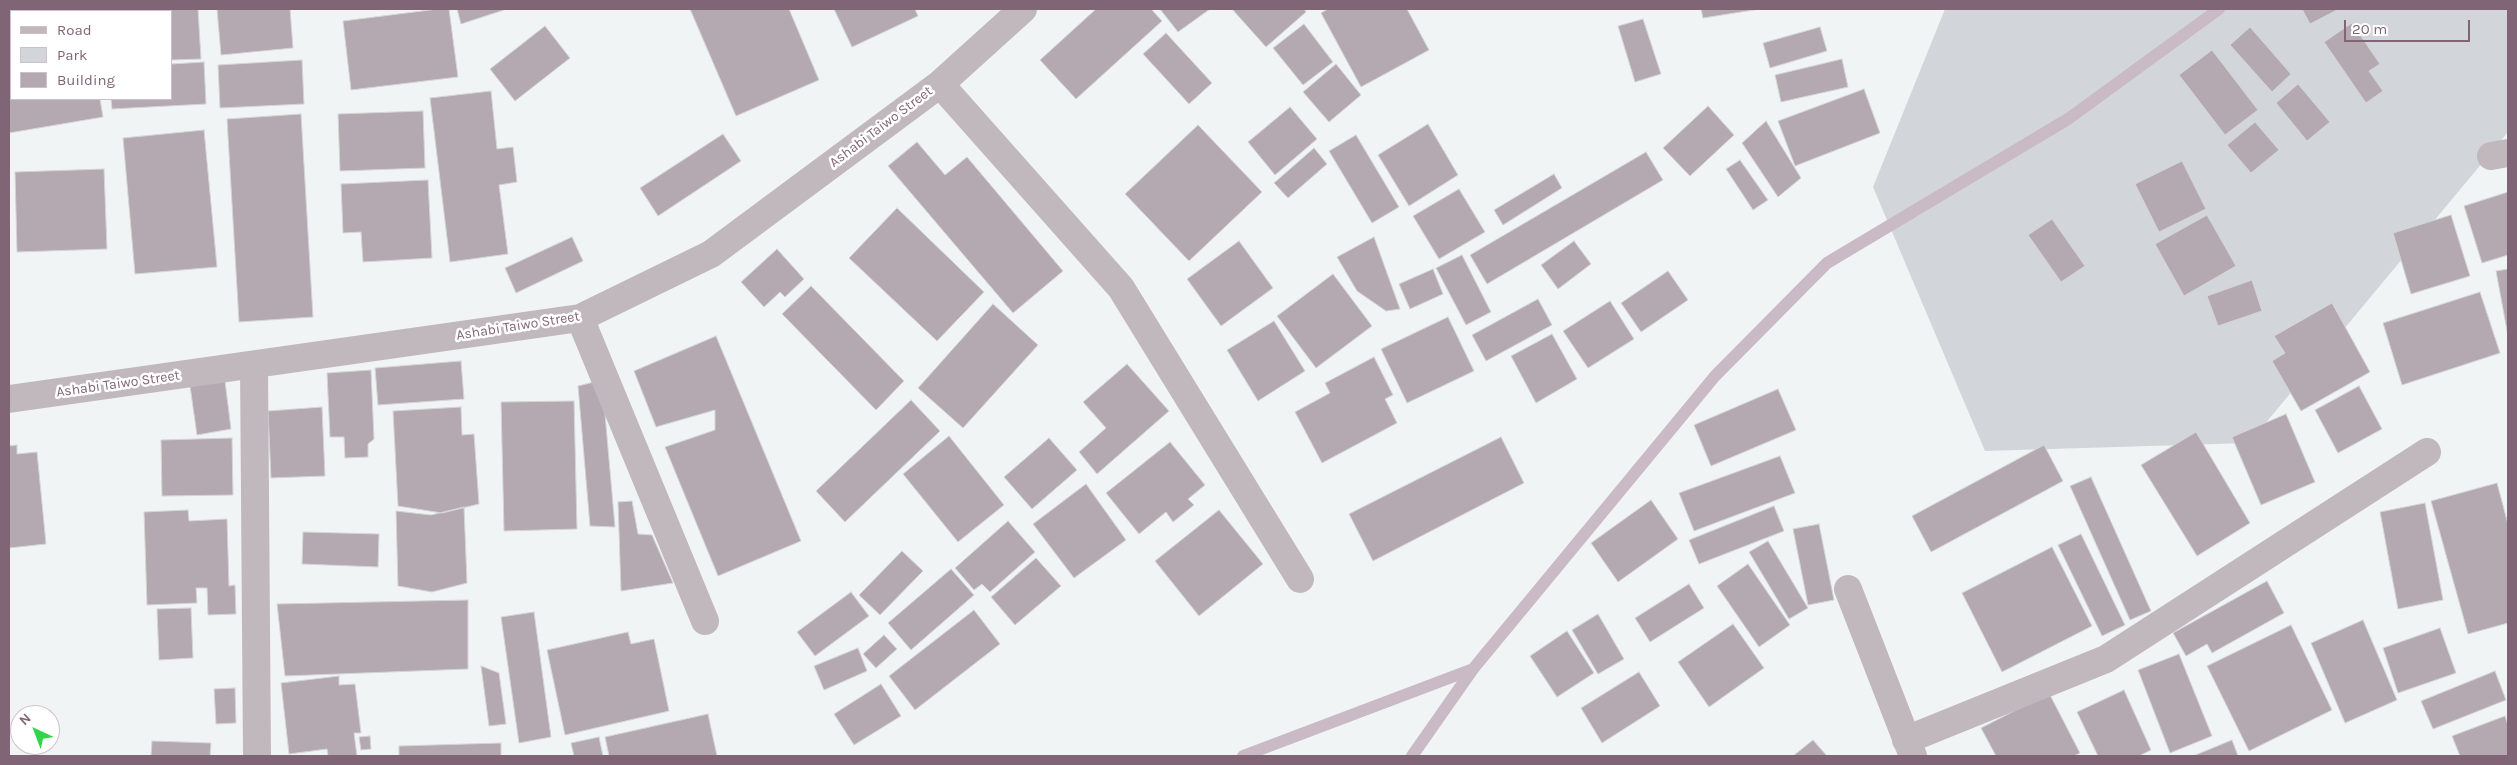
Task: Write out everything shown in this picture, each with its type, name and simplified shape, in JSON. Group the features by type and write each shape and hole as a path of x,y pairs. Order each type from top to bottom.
{"street":[{"name":"Ashabi Taiwo Street","path":"9,399 580,318 711,254 940,84 1023,9"},
{"path":"940,84 1121,288 1300,579"},
{"path":"580,318 705,621"},
{"path":"254,365 257,756"},
{"path":"1848,589 1910,748 2106,659 2427,452"}],"green space":[{"path":"1945,9 2508,9 2508,132 2249,443 1985,451 1873,187"}],"building":[{"path":"58,9 92,9 92,10"},
{"path":"198,9 201,59 172,60 172,10 117,10"},
{"path":"217,9 290,9 293,48 221,55"},
{"path":"449,9 458,77 351,90 343,21"},
{"path":"457,9 507,9 461,24"},
{"path":"690,9 789,9 819,80 736,116"},
{"path":"834,9 915,9 918,16 852,47"},
{"path":"1096,9 1151,9 1162,21 1076,99 1040,60"},
{"path":"1160,9 1210,9 1178,32"},
{"path":"1232,9 1304,9 1306,12 1266,47"},
{"path":"1328,9 1407,9 1429,50 1361,87 1321,13"},
{"path":"1701,9 1760,9 1703,18"},
{"path":"2302,9 2339,9 2310,24"},
{"path":"1643,19 1661,74 1635,82 1618,26"},
{"path":"2352,23 2380,64 2369,71 2383,91 2366,103 2324,42"},
{"path":"1304,24 1333,62 1303,85 1273,48"},
{"path":"545,26 570,58 515,101 490,69"},
{"path":"1820,27 1827,51 1770,68 1763,43"},
{"path":"2250,27 2291,74 2272,92 2230,45"},
{"path":"1166,33 1212,83 1189,104 1143,54"},
{"path":"2212,50 2258,110 2225,135 2179,75"},
{"path":"9,54 10,100 100,100 103,117 9,133"},
{"path":"1842,59 1848,87 1781,102 1775,75"},
{"path":"302,60 304,104 220,108 218,65"},
{"path":"204,62 206,104 112,109 111,100 172,100 172,64"},
{"path":"1336,64 1361,95 1329,122 1303,92"},
{"path":"2298,84 2330,122 2307,141 2276,103"},
{"path":"1864,89 1880,133 1795,166 1778,121"},
{"path":"491,91 497,149 513,147 517,182 499,185 508,254 450,262 430,98"},
{"path":"1708,106 1734,135 1690,176 1663,148"},
{"path":"1290,107 1317,139 1275,175 1248,142"},
{"path":"423,111 425,168 340,171 338,114"},
{"path":"301,114 313,317 239,322 227,119"},
{"path":"1766,121 1801,178 1778,197 1742,143"},
{"path":"2255,122 2279,150 2251,173 2227,145"},
{"path":"1428,124 1458,175 1409,206 1378,155"},
{"path":"1198,125 1262,192 1189,261 1125,194"},
{"path":"204,130 217,267 135,274 123,138"},
{"path":"723,134 741,161 658,216 640,188"},
{"path":"1356,135 1399,207 1372,223 1329,151"},
{"path":"917,142 945,175 967,157 1063,271 1013,313 888,166"},
{"path":"1314,148 1327,164 1288,198 1274,183"},
{"path":"1646,152 1663,180 1487,284 1470,255"},
{"path":"1740,160 1768,200 1753,210 1726,169"},
{"path":"2182,161 2206,209 2159,232 2135,184"},
{"path":"104,169 107,249 17,252 15,172"},
{"path":"1554,174 1562,188 1503,225 1494,210"},
{"path":"428,180 432,258 363,262 361,232 343,233 341,184"},
{"path":"1459,189 1485,232 1439,259 1413,216"},
{"path":"2508,192 2508,255 2482,263 2464,206"},
{"path":"897,208 984,292 937,341 849,258"},
{"path":"2207,215 2236,266 2184,296 2155,244"},
{"path":"2451,215 2470,276 2411,294 2393,233"},
{"path":"2052,219 2085,266 2061,282 2028,235"},
{"path":"572,237 583,261 516,293 505,268"},
{"path":"1374,237 1400,309 1386,311 1357,291 1337,257"},
{"path":"1239,241 1273,288 1221,326 1187,279"},
{"path":"1574,241 1591,264 1558,289 1541,265"},
{"path":"777,249 804,279 785,297 780,292 764,307 741,282"},
{"path":"1462,255 1491,312 1466,325 1436,268"},
{"path":"1433,269 1443,294 1410,309 1399,284"},
{"path":"2508,269 2508,336 2496,271"},
{"path":"1668,271 1688,300 1641,332 1621,303"},
{"path":"1333,274 1372,326 1316,368 1277,316"},
{"path":"2252,280 2262,311 2218,326 2207,296"},
{"path":"811,286 904,381 876,410 782,314"},
{"path":"2480,292 2500,353 2402,385 2383,323"},
{"path":"1538,299 1552,325 1486,361 1472,335"},
{"path":"1610,301 1634,339 1588,368 1563,331"},
{"path":"2332,303 2370,372 2301,411 2272,361 2285,353 2274,336"},
{"path":"993,304 1038,345 963,428 918,388"},
{"path":"1448,317 1474,371 1407,403 1381,349"},
{"path":"1274,321 1305,371 1258,401 1227,350"},
{"path":"1552,334 1577,379 1536,403 1511,356"},
{"path":"716,336 801,541 718,576 665,447 715,430 715,410 656,427 634,371"},
{"path":"1374,357 1393,395 1385,399 1397,423 1322,463 1295,412 1330,393 1325,383"},
{"path":"461,361 464,399 378,405 375,368"},
{"path":"1127,364 1169,411 1097,474 1079,452 1106,428 1083,402"},
{"path":"371,370 374,439 368,444 368,457 345,458 344,437 330,437 327,373"},
{"path":"225,381 231,429 197,435 190,386"},
{"path":"594,382 605,414 615,527 590,526 578,386"},
{"path":"2359,386 2382,429 2338,453 2315,410"},
{"path":"1778,389 1796,430 1711,466 1694,425"},
{"path":"911,400 940,431 845,522 816,491"},
{"path":"574,401 577,529 504,531 501,402"},
{"path":"322,407 325,476 271,478 268,411"},
{"path":"461,407 462,435 474,434 479,504 442,513 398,506 393,411"},
{"path":"2286,414 2315,482 2261,505 2232,437"},
{"path":"2196,432 2250,523 2197,556 2141,465"},
{"path":"949,436 1004,505 958,542 903,474"},
{"path":"1501,437 1524,483 1373,561 1349,514"},
{"path":"232,438 233,495 162,496 161,440"},
{"path":"1049,438 1077,470 1032,509 1004,477"},
{"path":"1170,442 1205,485 1188,499 1194,505 1173,522 1166,512 1139,534 1106,493"},
{"path":"17,445 17,454 37,452 46,544 9,548 9,446"},
{"path":"2044,445 2063,481 1931,552 1912,516"},
{"path":"1780,456 1795,493 1694,531 1679,493"},
{"path":"2091,477 2151,611 2130,620 2070,486"},
{"path":"2497,483 2508,524 2508,623 2468,634 2431,501"},
{"path":"1086,484 1126,540 1074,578 1033,524"},
{"path":"1651,500 1678,539 1618,582 1591,543"},
{"path":"632,501 638,534 652,535 673,583 621,591 618,502"},
{"path":"2425,503 2443,600 2398,609 2380,512"},
{"path":"1774,506 1784,531 1699,564 1689,540"},
{"path":"464,507 467,583 432,592 398,586 396,511 431,515"},
{"path":"188,510 189,521 227,519 229,586 235,585 236,614 208,615 207,588 196,588 197,603 147,605 144,512"},
{"path":"1219,510 1263,564 1199,616 1155,561"},
{"path":"1008,521 1035,552 990,592 982,584 974,590 955,568"},
{"path":"1819,524 1834,600 1808,605 1793,529"},
{"path":"303,532 379,534 378,567 302,564"},
{"path":"2081,534 2125,625 2102,636 2058,545"},
{"path":"1768,541 1808,608 1789,619 1749,552"},
{"path":"2052,547 2092,626 2002,672 1962,593"},
{"path":"902,551 923,571 880,615 859,595"},
{"path":"1036,558 1061,586 1015,625 991,597"},
{"path":"1748,564 1790,625 1759,647 1717,586"},
{"path":"951,569 974,595 911,650 888,623"},
{"path":"2267,581 2284,613 2212,653 2207,644 2186,656 2173,633"},
{"path":"1689,584 1704,608 1650,642 1635,618"},
{"path":"851,592 869,616 815,656 797,632"},
{"path":"468,600 468,669 285,676 277,604"},
{"path":"191,608 193,658 159,660 157,609"},
{"path":"974,610 1000,644 915,710 889,676"},
{"path":"534,612 551,737 519,743 501,617"},
{"path":"1598,614 1624,659 1598,674 1572,630"},
{"path":"2363,620 2397,700 2345,723 2311,643"},
{"path":"1733,624 1764,668 1709,707 1678,662"},
{"path":"2291,625 2332,710 2249,751 2207,666"},
{"path":"2440,628 2456,673 2398,693 2383,648"},
{"path":"1567,631 1594,673 1557,697 1530,656"},
{"path":"628,632 631,644 654,639 669,711 565,735 547,650"},
{"path":"884,635 897,649 876,668 863,654"},
{"path":"858,648 867,671 824,690 814,666"},
{"path":"2179,654 2212,736 2170,753 2138,670"},
{"path":"481,666 499,673 506,724 489,726"},
{"path":"2495,671 2506,700 2433,729 2421,701"},
{"path":"1639,672 1660,706 1602,743 1581,708"},
{"path":"339,676 339,685 355,684 361,733 354,733 357,756 328,756 327,749 289,754 281,683"},
{"path":"881,684 901,716 854,745 834,714"},
{"path":"235,688 236,723 216,724 214,689"},
{"path":"2124,690 2151,750 2139,756 2098,756 2077,712"},
{"path":"2049,693 2080,753 2074,756 1996,756 1981,728"},
{"path":"708,714 717,756 609,756 605,737"},
{"path":"2505,716 2508,725 2508,756 2460,756 2452,736"},
{"path":"370,736 371,749 361,750 359,737"},
{"path":"599,737 603,756 574,756 571,743"},
{"path":"1813,740 1827,756 1793,756"},
{"path":"2232,740 2238,756 2193,756"},
{"path":"152,741 211,743 210,756 151,756"},
{"path":"501,743 501,756 399,756 399,746"}],"waterway":[{"path":"1412,756 1473,669 1715,376 1827,263 2068,119 2219,9"},
{"path":"1243,756 1473,669"}]}
